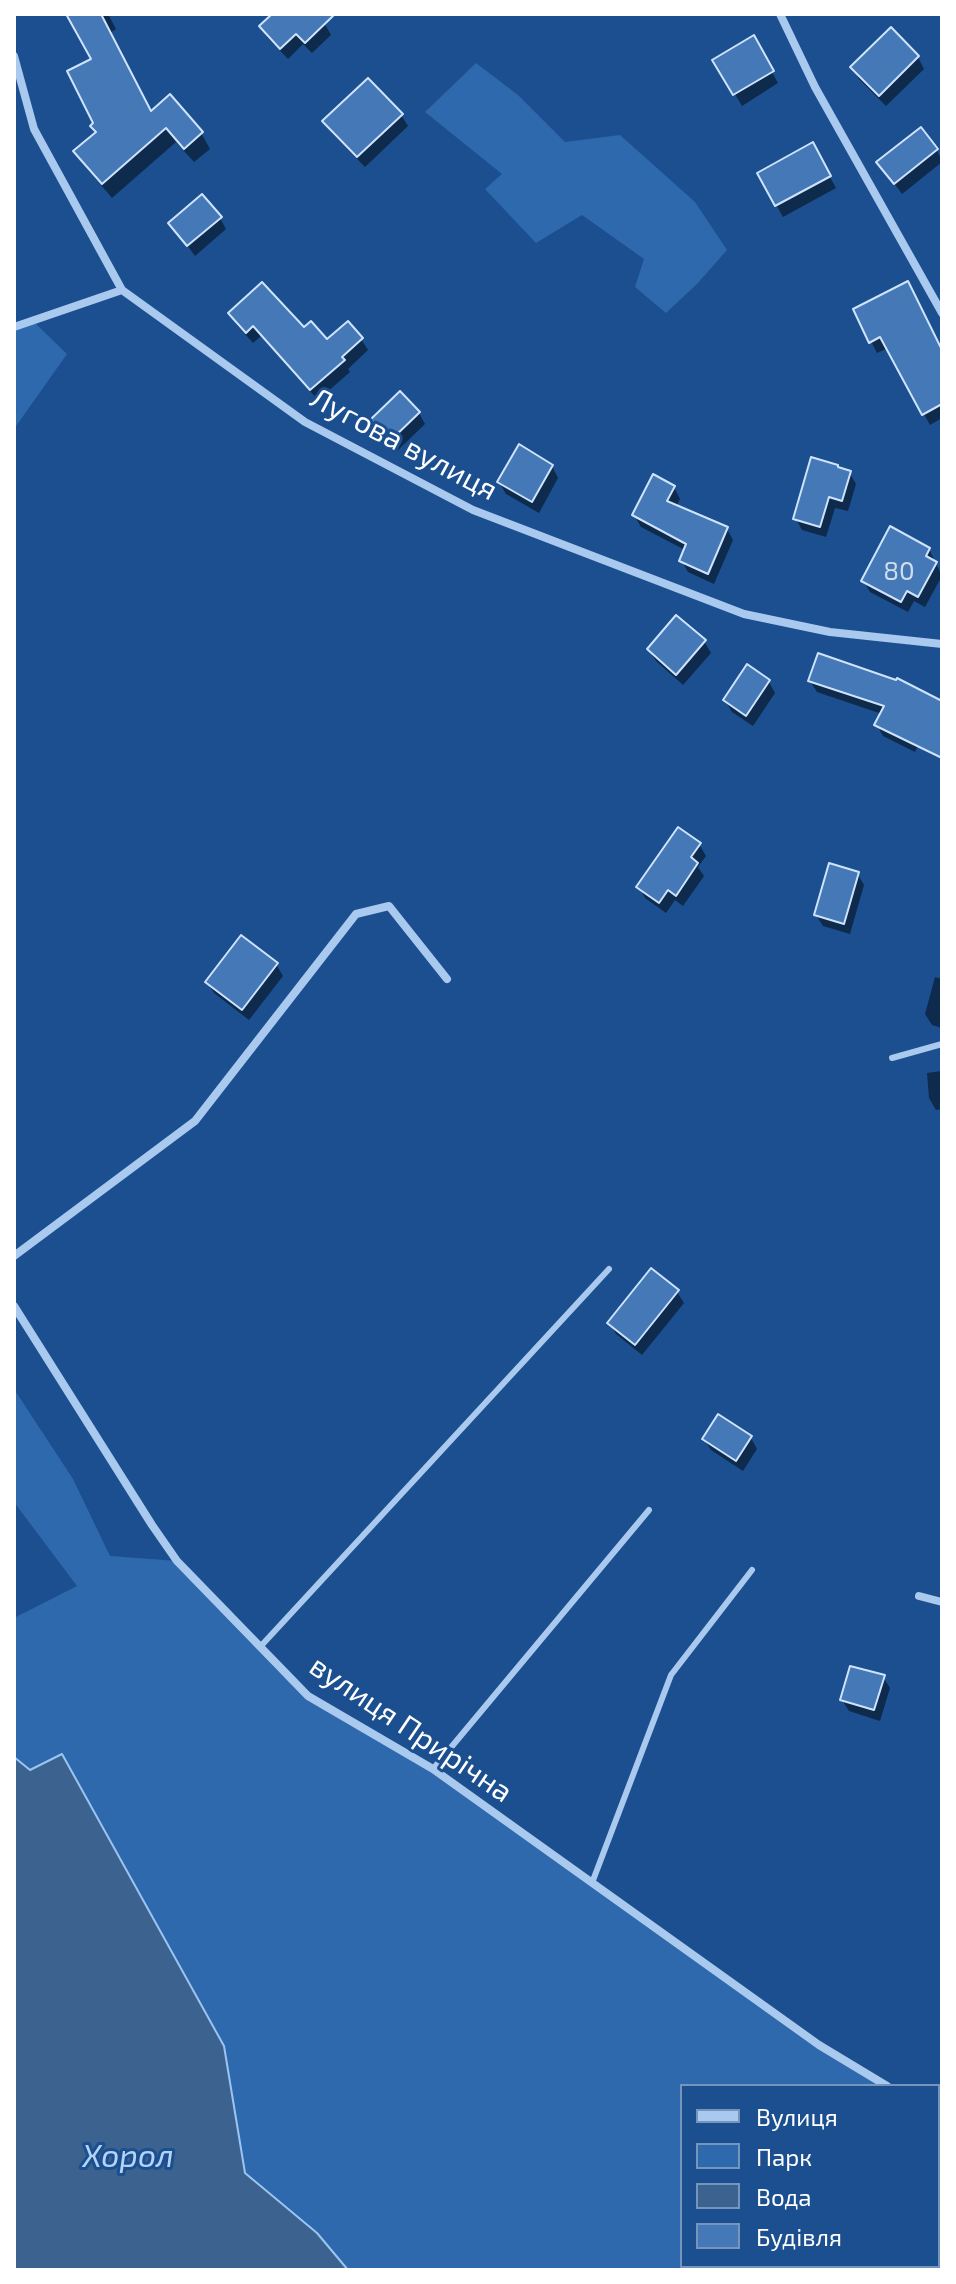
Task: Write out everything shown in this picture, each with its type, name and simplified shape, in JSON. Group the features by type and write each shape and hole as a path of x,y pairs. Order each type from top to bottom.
{"street":[{"path":"780,14 815,87 942,313"},
{"name":"Лугова вулиця","path":"14,56 34,129 122,290 305,422 473,510 744,614 830,632 942,644"},
{"path":"14,327 122,290"},
{"path":"14,1256 195,1121 356,914 389,906 447,979"},
{"name":"вулиця Прирічна","path":"14,1306 177,1561 308,1696 433,1769 819,2045 884,2084"},
{"path":"919,1596 942,1602"}],"lane":[{"path":"892,1058 942,1044"},
{"path":"260,1647 609,1269"},
{"path":"433,1769 649,1510"},
{"path":"592,1883 671,1675 752,1570"}],"green space":[{"path":"476,63 518,95 565,142 620,135 695,202 727,250 666,313 635,287 644,259 582,215 536,243 485,189 502,174 425,112"},
{"path":"34,322 67,354 14,429 14,327"},
{"path":"14,1389 73,1479 110,1556 177,1561 308,1696 433,1769 819,2045 884,2084 680,2084 680,2268 940,2268 940,2118 942,2270 348,2270 317,2233 245,2173 224,2046 62,1755 30,1770 14,1757 14,1618 77,1586 14,1502"}],"water":[{"name":"Хорол","path":"62,1754 224,2046 245,2173 317,2233 348,2270 14,2270 14,1757 30,1770"}],"building":[{"path":"66,14 101,14 151,111 170,94 203,132 184,149 166,128 102,184 73,151 96,132 90,126 93,123 67,71 91,59"},
{"path":"272,14 335,14 305,43 296,34 280,49 259,26"},
{"path":"891,27 919,56 879,96 850,67"},
{"path":"754,35 774,71 733,95 712,60"},
{"path":"368,78 403,114 357,157 322,121"},
{"path":"921,127 938,149 894,184 876,162"},
{"path":"813,142 831,176 775,206 757,173"},
{"path":"202,194 222,217 187,246 168,223"},
{"path":"908,281 942,350 942,404 922,415 880,337 869,343 853,309"},
{"path":"262,282 304,327 311,321 327,339 348,321 363,338 342,357 345,360 310,390 253,326 246,333 228,313"},
{"path":"400,391 420,412 390,441 370,420"},
{"path":"519,444 553,465 532,502 497,482"},
{"path":"811,457 851,471 842,501 829,497 820,527 793,519"},
{"path":"653,474 675,486 667,501 728,527 708,574 679,561 686,544 632,515"},
{"path":"890,526 930,548 926,556 937,562 918,597 907,591 901,602 861,581"},
{"path":"676,615 706,640 676,675 647,649"},
{"path":"818,653 897,678 942,701 942,758 874,725 884,706 808,681"},
{"path":"747,664 770,680 746,716 723,700"},
{"path":"678,827 701,843 691,857 698,863 676,896 668,890 659,903 636,887"},
{"path":"829,863 859,872 844,924 814,915"},
{"path":"241,935 278,963 242,1010 205,982"},
{"path":"651,1268 679,1290 635,1345 607,1323"},
{"path":"718,1414 752,1436 736,1461 702,1439"},
{"path":"850,1666 885,1675 874,1710 840,1700"}]}
